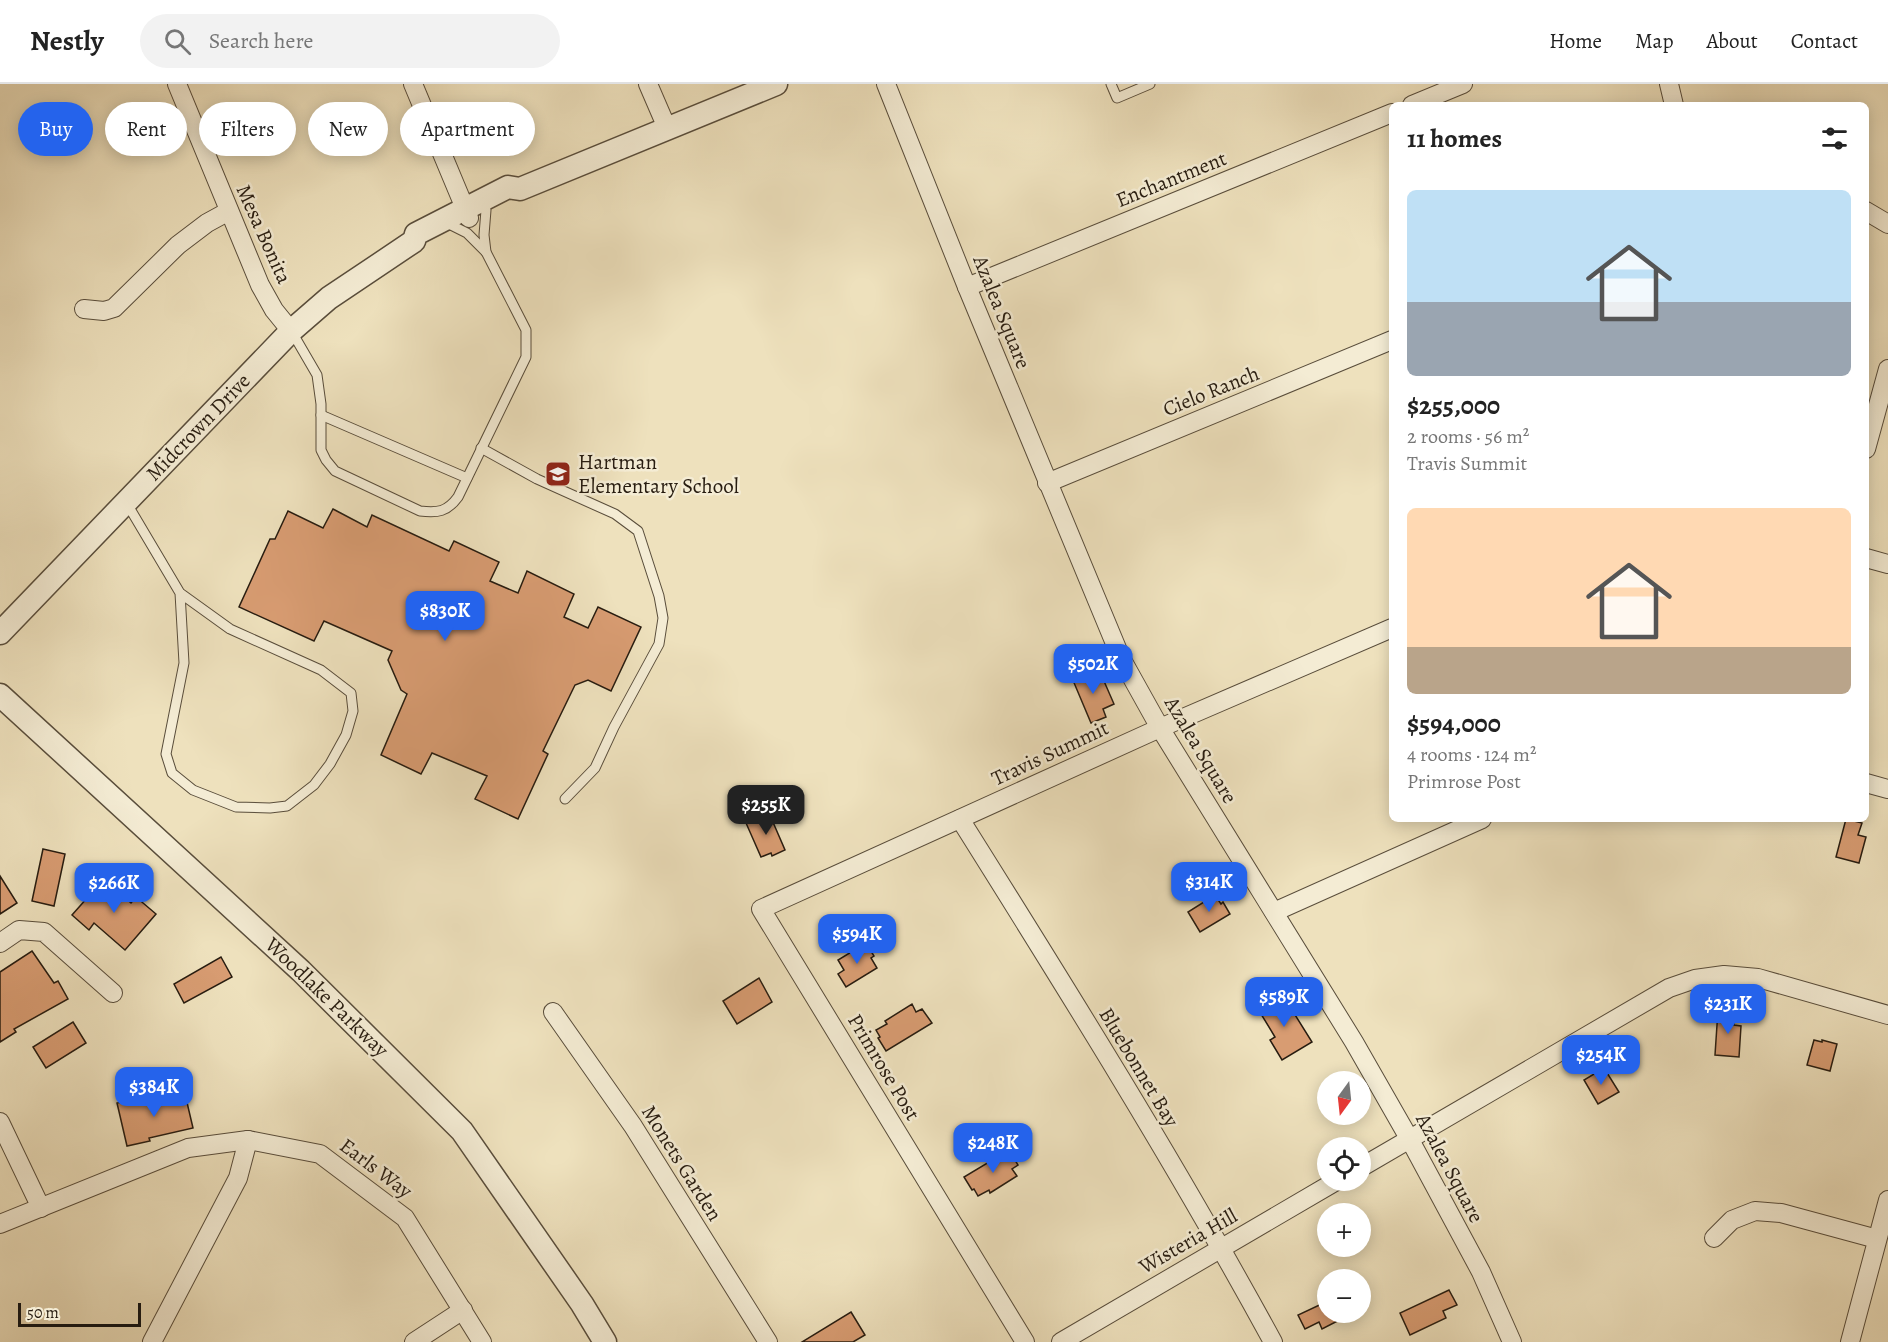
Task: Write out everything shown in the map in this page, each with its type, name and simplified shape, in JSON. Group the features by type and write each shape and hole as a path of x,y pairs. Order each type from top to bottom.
{"street":[{"name":"Mesa Bonita","path":"177,84 260,285 274,310 291,331"},
{"path":"413,84 463,216"},
{"path":"648,84 667,128"},
{"name":"Midcrown Drive","path":"0,633 291,331 329,298 414,241 416,234 463,216 508,187 520,189 776,84"},
{"name":"Azalea Square","path":"886,84 1047,483 1121,658 1160,728 1354,1042 1481,1272 1512,1342"},
{"path":"1419,102 1463,84"},
{"path":"1669,84 1673,102"},
{"name":"Enchantment","path":"967,287 1389,114"},
{"path":"84,309 104,311 114,308 178,245 207,223 229,211"},
{"path":"1869,213 1888,224"},
{"name":"Cielo Ranch","path":"1047,483 1389,341"},
{"path":"1869,438 1888,369"},
{"path":"1869,559 1888,564"},
{"name":"Travis Summit","path":"761,909 1160,728 1389,629"},
{"name":"Woodlake Parkway","path":"0,695 301,971 462,1131 582,1304 605,1342"},
{"path":"1869,784 1888,789"},
{"name":"Bluebonnet Bay","path":"960,819 1222,1247 1274,1342"},
{"path":"1274,912 1475,822"},
{"name":"Primrose Post","path":"761,909 1025,1342"},
{"path":"0,943 19,930 44,932 112,993"},
{"path":"1371,1162 1669,988 1695,979 1724,975 1758,978 1888,1015"},
{"name":"Monets Garden","path":"553,1012 633,1126 768,1342"},
{"path":"0,1122 41,1208"},
{"path":"152,1342 238,1178 249,1140"},
{"name":"Earls Way","path":"0,1224 188,1148 249,1140 320,1154 405,1218 482,1342"},
{"name":"Wisteria Hill","path":"1061,1342 1319,1191"},
{"path":"1850,1342 1888,1200"},
{"path":"1714,1238 1731,1220 1755,1211 1781,1213 1877,1239"},
{"path":"414,1342 463,1310"}],"lane":[{"path":"1111,84 1117,98 1150,84"},
{"path":"463,216 484,235 486,252"},
{"path":"291,331 317,375 321,415 321,450 335,471 420,511 435,513 449,508 458,497 525,357 526,330 486,252 467,234 463,216"},
{"path":"321,415 467,478"},
{"path":"481,448 537,479 615,514 638,531 659,596 663,618 659,644 614,727 595,768 565,799"},
{"path":"126,502 180,593 230,629 321,670 351,693 353,711 346,735 330,764 314,785 287,806 236,807 193,790 172,773 166,754 184,663 180,593"}],"building":[{"path":"333,509 367,527 372,515 449,551 454,541 499,562 490,581 518,593 527,571 574,594 564,617 588,628 598,607 641,627 611,691 588,680 575,685 543,751 548,754 518,819 475,799 487,776 432,753 421,774 381,755 407,694 401,690 388,660 392,651 324,621 314,641 239,607 270,539 275,539 288,511 323,528"},
{"path":"1086,672 1088,677 1100,672 1114,704 1103,709 1106,717 1091,723 1072,678"},
{"path":"769,813 785,850 772,856 771,853 761,857 746,823"},
{"path":"1845,822 1862,823 1858,835 1866,837 1859,863 1836,857"},
{"path":"43,849 65,854 54,906 32,901"},
{"path":"0,876 17,903 0,914"},
{"path":"104,879 131,903 136,897 156,914 125,950 94,923 89,930 72,915"},
{"path":"1215,895 1221,904 1223,902 1230,914 1200,932 1188,912"},
{"path":"866,943 874,956 871,958 877,968 846,987 838,974 844,970 838,960"},
{"path":"32,951 54,983 58,981 68,999 14,1029 16,1032 0,1042 0,972"},
{"path":"221,957 232,977 184,1003 174,984"},
{"path":"759,978 772,1002 737,1024 723,1001"},
{"path":"1280,996 1285,1003 1287,1002 1312,1042 1282,1060 1270,1040 1275,1037 1258,1009"},
{"path":"912,1004 916,1012 922,1009 932,1023 886,1051 876,1030 887,1024 885,1021"},
{"path":"1718,1010 1735,1011 1734,1025 1741,1026 1739,1057 1715,1055"},
{"path":"73,1022 86,1043 46,1068 33,1047"},
{"path":"1814,1040 1837,1044 1830,1071 1807,1065"},
{"path":"1604,1068 1619,1092 1598,1104 1584,1080"},
{"path":"185,1094 193,1128 149,1138 150,1141 127,1146 117,1103 141,1098 142,1103"},
{"path":"1009,1150 1018,1165 1012,1169 1017,1176 990,1193 989,1190 978,1196 964,1177"},
{"path":"1449,1290 1457,1305 1443,1311 1446,1318 1410,1335 1400,1313"},
{"path":"1317,1306 1317,1323 1305,1329 1298,1315"},
{"path":"851,1312 865,1335 853,1342 802,1342"},
{"path":"1319,1323 1334,1323 1322,1329"}],"place":[{"name":"Hartman Elementary School","path":"558,474"}]}
